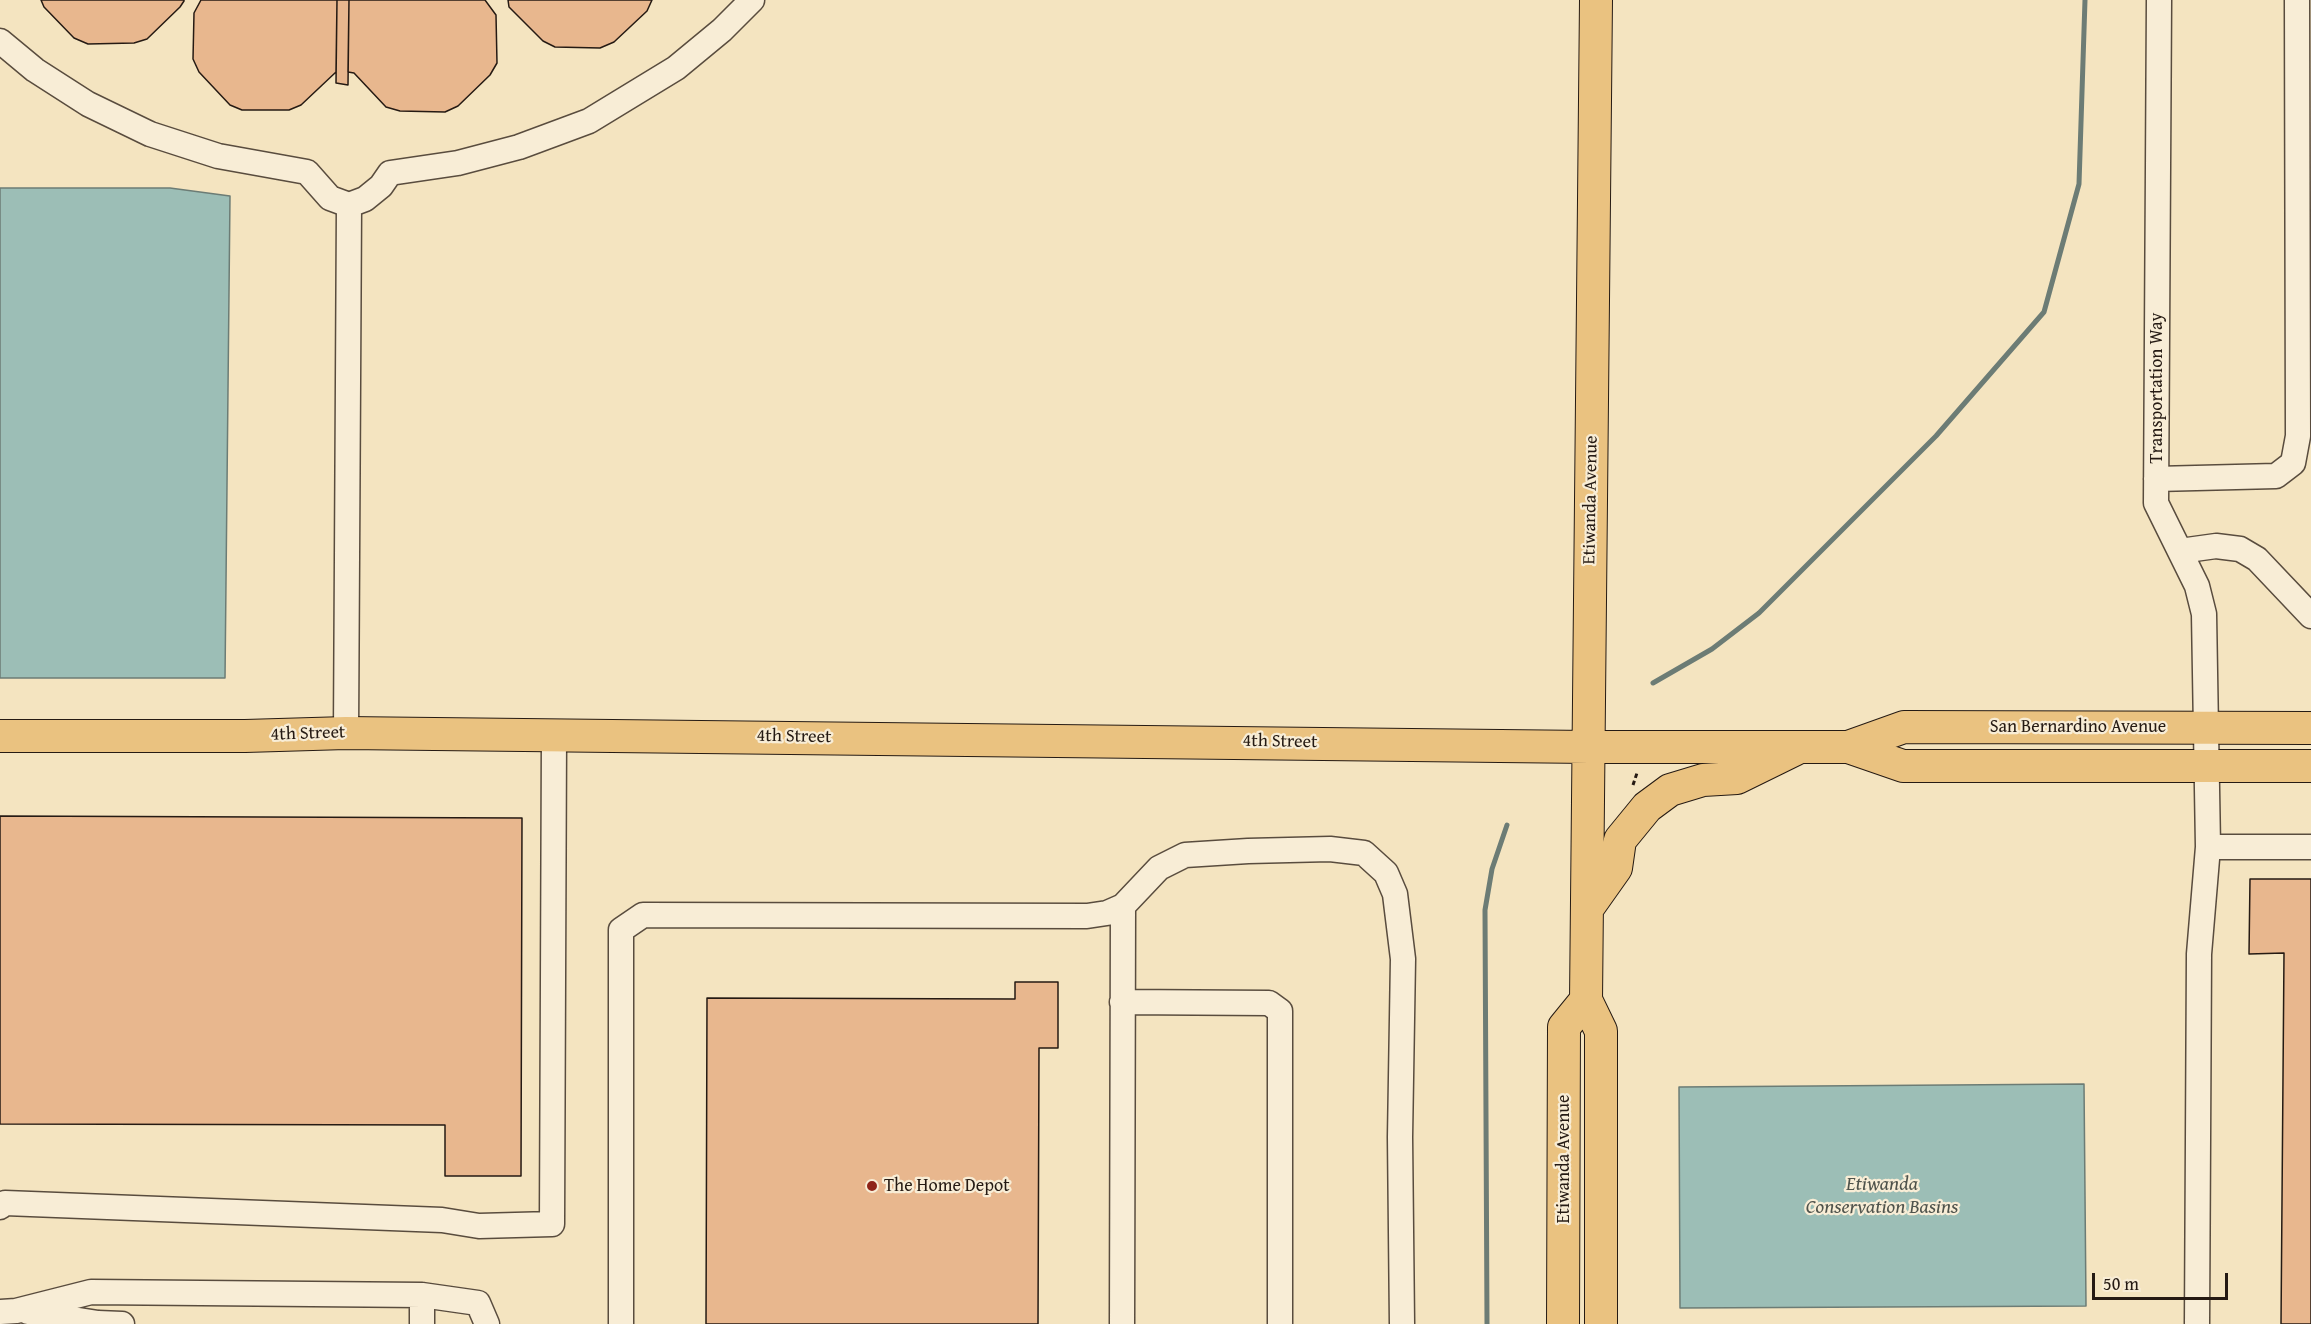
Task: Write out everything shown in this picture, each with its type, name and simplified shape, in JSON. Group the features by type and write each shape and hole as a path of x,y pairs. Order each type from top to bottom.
{"main road":[{"name":"Etiwanda Avenue","path":"1596,0 1586,1000 1601,1031 1601,1324"},
{"name":"San Bernardino Avenue","path":"1848,747 1904,727 2311,728"},
{"name":"4th Street","path":"0,736 245,736 346,733 1588,747"},
{"name":"San Bernardino Avenue","path":"1588,747 1848,747 1903,766 2311,766"},
{"path":"1587,909 1616,868 1620,840 1647,807 1658,798 1670,790 1703,780 1737,778 1764,763 1802,747"},
{"name":"Etiwanda Avenue","path":"1563,1324 1564,1027 1586,1000"}],"lane":[{"path":"0,41 35,70 88,104 150,134 218,156 307,172 316,185 330,198 349,205 365,199 381,186 390,173 458,163 519,147 590,121 676,68 722,30 753,0"},
{"name":"Transportation Way","path":"2159,0 2156,503 2197,586 2204,614 2208,847 2199,954 2197,1324"},
{"path":"2156,479 2276,476 2294,463 2298,436 2297,0"},
{"path":"346,733 349,205"},
{"path":"2180,551 2216,546 2240,549 2257,559 2311,616"},
{"path":"0,1207 5,1203 442,1220 479,1226 552,1224 554,735"},
{"path":"2208,847 2311,847"},
{"path":"621,1324 621,930 643,915 1087,916 1107,913 1123,906 1159,868 1185,855 1248,850 1330,849 1364,853 1386,873 1395,894 1403,959 1400,1137 1402,1324"},
{"path":"1122,1324 1123,906"},
{"path":"1122,1002 1269,1003 1280,1011 1280,1324"},
{"path":"10,1311 91,1292 422,1295 478,1303 487,1324"},
{"path":"422,1295 422,1324"},
{"path":"10,1311 122,1324"}],"water":[{"path":"0,188 170,188 230,196 225,678 0,678"},
{"name":"Etiwanda Conservation Basins","path":"2084,1084 2086,1306 1680,1308 1679,1087"}],"building":[{"path":"41,0 184,1 147,39 134,43 88,44 74,38 44,7"},
{"path":"201,0 337,0 336,72 301,105 289,110 242,110 230,105 199,72 193,59 194,13"},
{"path":"337,0 349,0 348,85 336,83"},
{"path":"349,0 485,0 496,15 497,63 490,75 458,106 445,112 400,111 386,107 354,73 348,72"},
{"path":"508,0 652,0 647,11 614,42 600,48 555,47 543,41 509,7"},
{"path":"0,816 522,818 521,1176 445,1176 445,1125 0,1124"},
{"path":"2250,879 2311,879 2311,1324 2281,1324 2284,953 2249,954"},
{"name":"The Home Depot","path":"1015,982 1058,982 1058,1048 1039,1048 1038,1324 706,1324 707,998 1015,999"}],"waterway":[{"path":"1653,683 1712,649 1759,613 1936,436 2044,312 2079,184 2085,0"},
{"path":"1487,1324 1485,910 1492,869 1507,825"}],"place":[{"name":"The Home Depot","path":"872,1186"}]}
